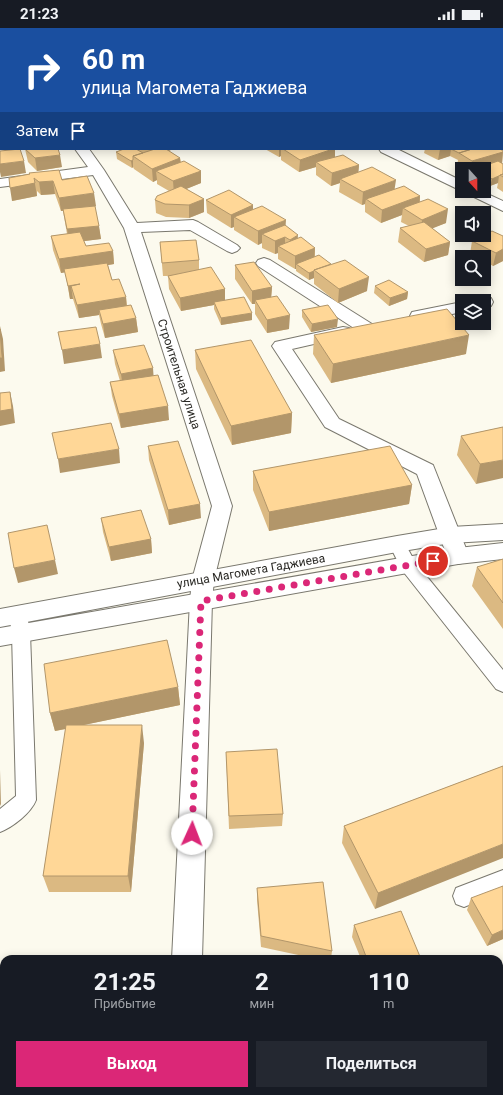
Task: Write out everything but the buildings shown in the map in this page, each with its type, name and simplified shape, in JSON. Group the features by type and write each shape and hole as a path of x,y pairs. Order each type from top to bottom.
{"street":[{"path":"388,150 455,184"},
{"path":"0,183 89,159"},
{"name":"Строительная улица","path":"89,159 132,228 222,506 202,590 187,955"},
{"path":"484,198 503,208"},
{"path":"132,228 193,225 232,248"},
{"path":"264,263 373,326 281,346 332,423 426,470 458,556"},
{"path":"403,320 455,309"},
{"name":"улица Магомета Гаджиева","path":"10,626 202,590 397,544 451,535 503,532"},
{"name":"улица Магомета Гаджиева","path":"202,590 408,566 458,556 503,551"}],"lane":[{"path":"397,544 408,566 503,684"},
{"path":"0,822 26,800 10,626"},
{"path":"464,896 503,880"}],"route":[{"path":"192,834 201,601 433,561"}]}
